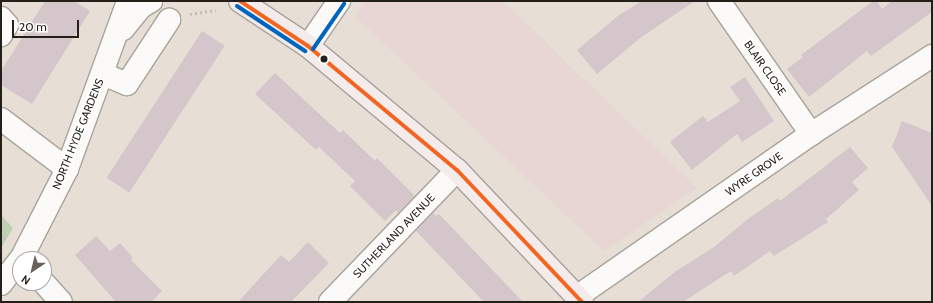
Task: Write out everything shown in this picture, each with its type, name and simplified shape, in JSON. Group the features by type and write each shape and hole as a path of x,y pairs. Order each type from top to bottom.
{"main road":[{"path":"240,1 308,46 457,170 580,299"}],"street":[{"path":"111,1 114,39"},
{"name":"NORTH HYDE GARDENS","path":"25,251 67,169 103,74 128,1"},
{"path":"114,39 141,7 151,1"},
{"path":"308,46 339,1"},
{"name":"BLAIR CLOSE","path":"719,1 811,134"},
{"path":"1,18 8,25 1,35"},
{"name":"NORTH HYDE GARDENS","path":"103,74 127,84 169,20"},
{"name":"WYRE GROVE","path":"580,299 811,134 932,56"},
{"path":"1,119 67,169"},
{"name":"SUTHERLAND AVENUE","path":"330,302 457,170"},
{"name":"NORTH HYDE GARDENS","path":"1,284 12,270"}],"path":[{"path":"169,20 216,10"}],"shaded area":[{"path":"366,1 503,1 697,188 604,251 356,17"}],"green space":[{"path":"1,215 13,228 1,248"}],"building":[{"path":"45,1 74,1 90,11 32,104 1,85 1,71"},
{"path":"642,1 695,1 640,38 597,74 577,50 619,15"},
{"path":"873,1 877,1 882,9 892,1 932,1 932,12 871,56 867,51 809,97 787,69 803,57 801,55"},
{"path":"202,31 225,46 129,192 107,178"},
{"path":"275,73 340,133 343,130 375,161 377,158 415,196 398,213 396,210 385,221 350,186 355,181 319,147 316,150 255,94"},
{"path":"745,77 774,121 742,142 737,134 692,170 670,142 703,116 708,122 740,101 730,87"},
{"path":"902,121 932,133 932,206 892,147"},
{"path":"850,147 868,168 852,182 859,190 826,219 828,222 774,256 770,251 734,276 731,271 683,302 638,302 676,271 714,247 748,219 778,198 780,201"},
{"path":"433,213 436,216 439,214 523,302 484,302 416,231"},
{"path":"96,236 110,251 120,243 133,258 131,260 162,291 151,302 116,302 75,255"},
{"path":"308,242 329,263 291,302 238,302 281,255 289,262"}],"transit line":[{"path":"240,1 308,46 457,170 582,302"},
{"path":"313,49 344,4"},
{"path":"237,6 305,51"}]}
